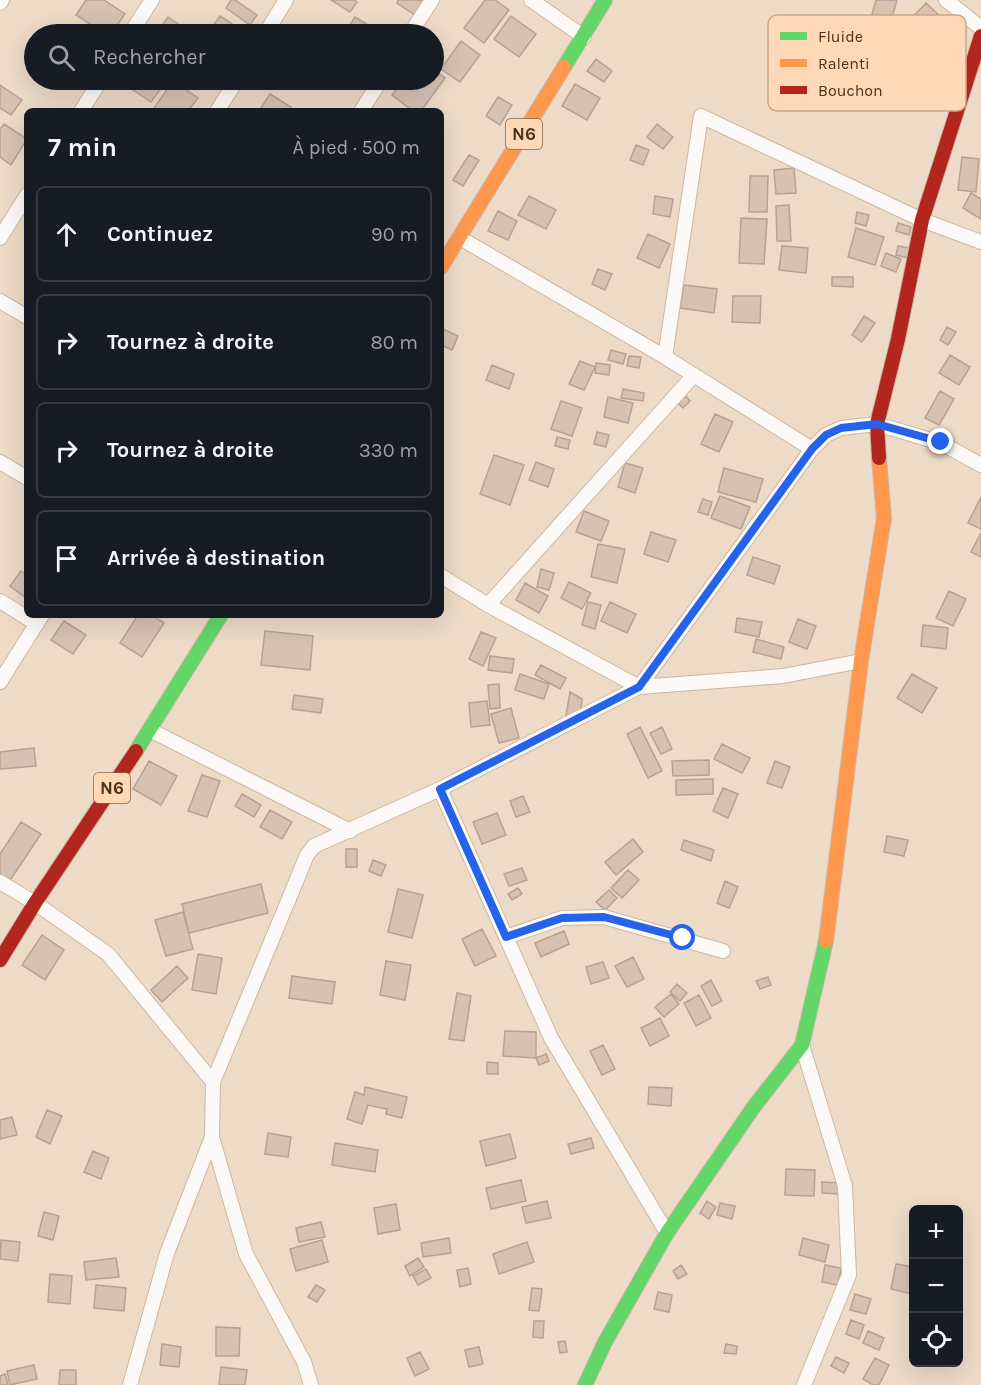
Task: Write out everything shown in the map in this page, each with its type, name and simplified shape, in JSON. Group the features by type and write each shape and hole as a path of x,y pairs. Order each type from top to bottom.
{"main road":[{"name":"N6","path":"444,262 605,0"},
{"path":"966,83 981,36"},
{"path":"585,1385 605,1342 667,1233 753,1108 802,1046 829,926 861,661 884,518 877,424 898,339 922,220 957,111"},
{"name":"N6","path":"0,960 35,903 150,730 219,618"}],"street":[{"path":"136,24 152,0"},
{"path":"271,24 286,0"},
{"path":"416,24 432,0"},
{"path":"531,0 584,37"},
{"path":"946,0 965,15"},
{"path":"966,16 981,28"},
{"path":"83,108 95,90"},
{"path":"219,108 231,90"},
{"path":"363,108 375,90"},
{"path":"665,357 702,116 922,220 981,242"},
{"path":"0,238 24,200"},
{"path":"460,238 665,357 812,449"},
{"path":"0,301 24,315"},
{"path":"488,605 694,375"},
{"path":"639,687 812,449 826,435 841,428 877,424 941,442 981,465"},
{"path":"0,462 24,476"},
{"path":"444,578 488,605 639,687"},
{"path":"0,601 24,612"},
{"path":"0,682 39,619"},
{"path":"311,1385 304,1362 246,1254 212,1137 213,1082 307,855 314,846 440,789 639,687 783,676 861,661"},
{"path":"150,730 350,831"},
{"path":"440,789 551,1038 667,1233"},
{"path":"0,882 35,903 108,954 213,1082"},
{"path":"506,937 562,918 604,917 723,951"},
{"path":"802,1046 845,1186 849,1275 804,1385"},
{"path":"130,1385 168,1253 212,1137"}],"building":[{"path":"86,0 104,0 125,14 118,24 90,24 76,15"},
{"path":"231,0 235,0 257,15 249,24 226,8"},
{"path":"331,0 354,0 357,2 350,12"},
{"path":"398,0 420,0 424,3 416,16 397,3"},
{"path":"485,0 495,0 509,10 484,43 464,28"},
{"path":"876,0 897,0 893,15 872,14"},
{"path":"926,3 939,15 915,15"},
{"path":"220,16 232,24 214,24"},
{"path":"511,16 536,34 519,57 494,39"},
{"path":"168,17 178,24 163,24"},
{"path":"355,17 366,24 351,24"},
{"path":"461,41 480,55 460,82 444,71 444,65"},
{"path":"596,59 612,71 604,82 587,71"},
{"path":"575,84 600,98 587,120 562,106"},
{"path":"0,85 22,100 11,115 0,108"},
{"path":"133,90 160,90 151,102"},
{"path":"167,90 186,90 198,98 190,108 154,108"},
{"path":"396,90 436,90 423,108 409,108 392,95"},
{"path":"270,94 291,107 290,108 261,108"},
{"path":"498,97 512,105 500,125 486,116"},
{"path":"4,124 24,137 24,144 11,165 0,157 0,129"},
{"path":"657,124 673,137 663,149 647,137"},
{"path":"636,145 649,150 643,165 630,160"},
{"path":"469,155 479,160 463,186 453,180"},
{"path":"962,157 979,159 976,192 958,190"},
{"path":"794,168 796,193 776,194 774,170"},
{"path":"750,176 768,176 767,212 749,212"},
{"path":"971,193 981,199 981,219 963,208"},
{"path":"529,196 556,210 546,229 518,215"},
{"path":"655,196 673,199 670,217 653,214"},
{"path":"789,205 791,241 777,241 776,206"},
{"path":"498,211 517,221 508,240 488,231"},
{"path":"857,212 869,215 866,226 855,223"},
{"path":"741,218 767,219 764,264 739,263"},
{"path":"898,223 911,227 909,235 896,231"},
{"path":"856,228 884,237 875,265 848,257"},
{"path":"648,234 670,244 659,268 637,258"},
{"path":"782,246 808,248 806,273 779,270"},
{"path":"898,246 910,248 908,258 896,255"},
{"path":"886,253 901,259 896,272 881,266"},
{"path":"598,269 612,274 605,290 592,284"},
{"path":"832,277 853,277 853,287 832,286"},
{"path":"684,285 717,289 714,313 680,308"},
{"path":"733,296 761,296 760,323 732,322"},
{"path":"864,316 875,323 862,342 852,335"},
{"path":"947,327 956,332 948,345 940,340"},
{"path":"444,329 458,336 452,350 444,346"},
{"path":"611,350 626,354 623,364 608,360"},
{"path":"950,355 970,367 959,385 939,373"},
{"path":"629,356 641,357 639,368 627,366"},
{"path":"580,361 595,367 584,390 569,384"},
{"path":"596,363 610,365 609,375 595,373"},
{"path":"492,365 514,374 509,389 486,380"},
{"path":"623,389 644,393 643,401 621,398"},
{"path":"940,391 954,399 939,425 925,418"},
{"path":"683,393 690,401 683,408 675,400"},
{"path":"608,397 633,403 628,423 604,417"},
{"path":"561,401 582,408 572,436 551,429"},
{"path":"715,414 733,422 719,452 701,444"},
{"path":"597,432 609,435 606,447 594,444"},
{"path":"557,437 570,440 568,449 555,446"},
{"path":"494,455 524,465 510,505 480,494"},
{"path":"536,462 554,469 548,487 529,480"},
{"path":"625,463 643,468 635,493 618,487"},
{"path":"724,468 763,479 756,502 718,492"},
{"path":"720,496 750,507 741,529 711,518"},
{"path":"981,497 981,529 968,523"},
{"path":"703,499 712,502 708,515 698,512"},
{"path":"584,511 609,521 601,541 576,532"},
{"path":"651,532 676,540 668,562 644,554"},
{"path":"981,533 981,557 971,552"},
{"path":"598,544 625,549 617,583 591,577"},
{"path":"753,557 780,566 774,584 747,575"},
{"path":"541,569 554,573 549,590 537,587"},
{"path":"21,571 24,573 24,596 10,586"},
{"path":"569,582 591,593 582,609 561,598"},
{"path":"525,583 548,596 539,613 516,600"},
{"path":"949,591 966,599 953,626 936,618"},
{"path":"588,602 601,605 595,629 582,625"},
{"path":"610,602 636,614 627,633 601,621"},
{"path":"136,618 156,618 164,623 142,657 120,643"},
{"path":"737,618 762,622 759,637 735,632"},
{"path":"798,619 816,626 807,649 789,642"},
{"path":"64,621 86,635 73,654 51,640"},
{"path":"923,625 948,628 946,649 921,646"},
{"path":"265,631 313,636 310,670 261,665"},
{"path":"481,632 496,638 483,666 469,659"},
{"path":"756,639 784,647 781,659 753,652"},
{"path":"490,656 514,659 512,673 488,670"},
{"path":"541,665 566,678 560,689 535,675"},
{"path":"520,674 549,684 544,699 515,690"},
{"path":"912,674 937,688 922,713 897,698"},
{"path":"499,684 500,708 490,709 488,685"},
{"path":"570,692 582,699 580,716 565,722"},
{"path":"294,695 323,699 321,713 292,709"},
{"path":"487,701 490,725 471,727 469,703"},
{"path":"511,708 519,738 499,743 491,714"},
{"path":"640,727 662,771 648,778 627,734"},
{"path":"662,727 672,749 661,754 650,733"},
{"path":"722,744 750,758 742,773 714,759"},
{"path":"34,748 36,766 0,769 0,752"},
{"path":"709,760 709,775 673,776 672,761"},
{"path":"149,761 177,776 161,805 133,789"},
{"path":"775,761 790,767 782,788 767,783"},
{"path":"202,775 220,781 207,817 188,811"},
{"path":"713,779 713,794 676,795 676,780"},
{"path":"723,788 738,794 728,818 713,811"},
{"path":"242,794 261,805 254,817 235,806"},
{"path":"523,796 530,812 516,817 510,801"},
{"path":"270,810 292,822 282,839 260,827"},
{"path":"497,813 506,835 482,844 473,822"},
{"path":"21,822 41,834 9,882 0,876 0,854"},
{"path":"887,836 908,840 904,856 884,852"},
{"path":"633,839 643,852 616,875 605,862"},
{"path":"684,840 714,850 711,861 681,850"},
{"path":"346,849 357,849 357,867 346,867"},
{"path":"373,860 386,865 381,876 369,871"},
{"path":"522,868 527,880 509,886 504,874"},
{"path":"628,870 639,880 622,898 611,888"},
{"path":"725,881 738,887 729,908 717,903"},
{"path":"261,884 268,913 189,933 182,904"},
{"path":"518,888 522,894 512,900 508,894"},
{"path":"398,889 423,895 412,938 388,932"},
{"path":"609,890 617,898 605,910 596,902"},
{"path":"183,912 193,949 166,956 155,920"},
{"path":"482,929 496,956 475,966 462,939"},
{"path":"564,931 569,944 541,957 535,943"},
{"path":"42,935 64,950 45,980 22,965"},
{"path":"198,954 222,958 216,994 192,990"},
{"path":"633,957 644,979 627,987 615,966"},
{"path":"386,961 411,965 405,1000 380,995"},
{"path":"603,962 609,978 591,984 586,967"},
{"path":"177,966 188,978 162,1002 151,990"},
{"path":"292,976 335,982 332,1004 289,998"},
{"path":"768,977 771,985 760,989 756,981"},
{"path":"711,980 722,1001 712,1006 701,986"},
{"path":"677,984 687,993 680,1001 670,992"},
{"path":"457,993 471,996 464,1041 449,1039"},
{"path":"671,994 679,1004 664,1017 655,1007"},
{"path":"699,995 711,1018 696,1026 684,1003"},
{"path":"660,1018 669,1036 650,1046 641,1028"},
{"path":"505,1031 536,1032 536,1058 503,1056"},
{"path":"603,1045 615,1069 602,1075 590,1051"},
{"path":"546,1054 549,1061 539,1065 536,1058"},
{"path":"487,1062 498,1063 498,1074 487,1074"},
{"path":"365,1087 407,1097 402,1118 386,1114 387,1109 368,1105 362,1124 347,1119 355,1092 364,1095"},
{"path":"649,1087 672,1088 671,1106 648,1104"},
{"path":"47,1110 62,1116 50,1144 36,1137"},
{"path":"12,1117 17,1135 0,1139 0,1120"},
{"path":"268,1133 291,1137 288,1157 265,1154"},
{"path":"510,1134 516,1158 486,1166 480,1141"},
{"path":"591,1138 594,1148 571,1154 568,1144"},
{"path":"335,1143 378,1150 375,1172 332,1165"},
{"path":"93,1151 109,1158 101,1179 84,1172"},
{"path":"786,1169 815,1170 814,1196 785,1195"},
{"path":"521,1180 526,1201 491,1209 486,1188"},
{"path":"822,1182 840,1183 840,1194 822,1193"},
{"path":"547,1201 551,1218 526,1223 522,1207"},
{"path":"707,1201 716,1207 709,1219 700,1213"},
{"path":"720,1203 735,1206 732,1219 717,1215"},
{"path":"396,1204 400,1230 378,1234 374,1208"},
{"path":"44,1212 59,1216 53,1240 38,1236"},
{"path":"321,1222 325,1237 299,1242 296,1228"},
{"path":"449,1238 451,1253 423,1257 421,1243"},
{"path":"803,1238 829,1245 825,1262 799,1255"},
{"path":"1,1240 20,1242 18,1261 0,1259"},
{"path":"322,1240 328,1262 296,1271 290,1249"},
{"path":"527,1242 534,1262 499,1274 493,1254"},
{"path":"116,1258 119,1277 86,1280 84,1262"},
{"path":"418,1258 424,1267 410,1276 405,1266"},
{"path":"896,1264 909,1266 909,1293 891,1289"},
{"path":"681,1265 687,1274 678,1279 673,1271"},
{"path":"825,1265 841,1268 838,1285 822,1282"},
{"path":"468,1268 471,1284 460,1287 457,1270"},
{"path":"426,1269 431,1278 418,1285 413,1276"},
{"path":"50,1274 72,1276 70,1304 48,1302"},
{"path":"96,1285 126,1288 124,1311 94,1308"},
{"path":"316,1285 325,1290 317,1302 308,1297"},
{"path":"532,1288 542,1289 539,1311 529,1310"},
{"path":"658,1292 672,1295 669,1312 654,1309"},
{"path":"855,1294 871,1299 866,1314 850,1310"},
{"path":"851,1320 864,1325 859,1339 846,1334"},
{"path":"534,1321 544,1321 543,1338 533,1337"},
{"path":"216,1327 240,1328 239,1356 216,1356"},
{"path":"868,1331 884,1338 879,1350 863,1343"},
{"path":"565,1341 567,1352 560,1353 558,1342"},
{"path":"162,1344 181,1347 179,1367 160,1365"},
{"path":"726,1344 737,1346 736,1354 724,1353"},
{"path":"479,1347 483,1364 469,1367 465,1350"},
{"path":"420,1352 429,1369 415,1376 407,1358"},
{"path":"836,1357 849,1363 844,1373 831,1366"},
{"path":"875,1358 889,1365 879,1385 873,1385 863,1379"},
{"path":"34,1365 37,1379 10,1385 7,1371"},
{"path":"221,1367 247,1370 245,1385 219,1385"},
{"path":"60,1370 76,1370 76,1385 59,1385"},
{"path":"5,1374 8,1385 0,1385 0,1376"}],"traffic: fast":[{"path":"564,67 605,0"},
{"path":"136,751 219,618"},
{"path":"585,1385 605,1342 667,1233 753,1108 802,1045 826,941"}],"traffic: slow":[{"path":"444,262 564,67"},
{"path":"826,941 861,661 884,518 879,458"}],"traffic: jam":[{"path":"966,83 981,36"},
{"path":"879,458 877,424 898,339 922,220 957,111"},
{"path":"0,960 136,751"}],"route":[{"path":"683,938 604,917 562,918 506,937 440,789 639,687 812,449 826,435 841,428 877,424 941,442"}]}
